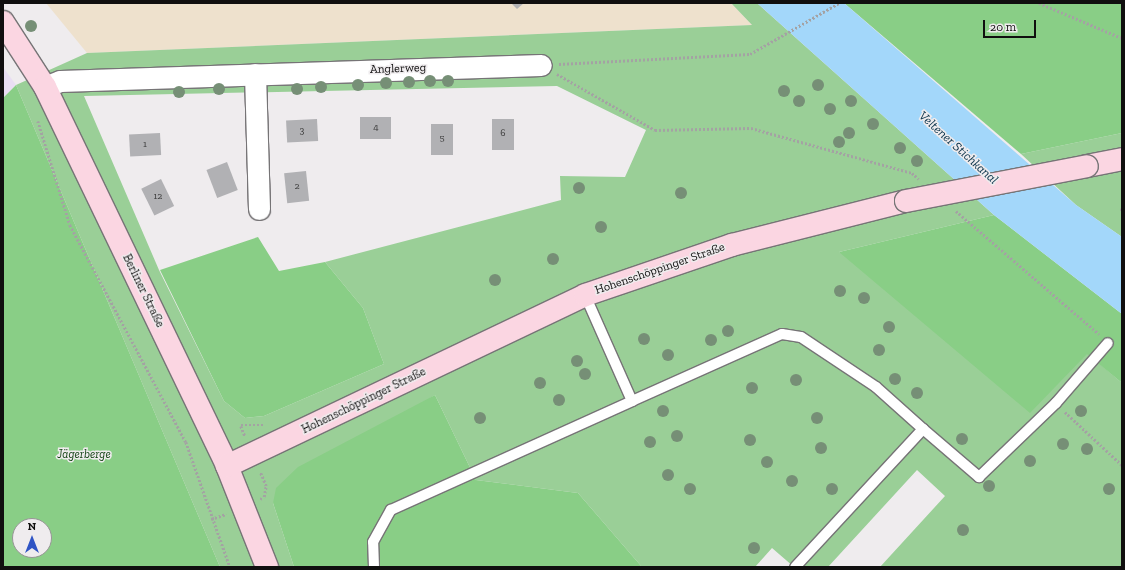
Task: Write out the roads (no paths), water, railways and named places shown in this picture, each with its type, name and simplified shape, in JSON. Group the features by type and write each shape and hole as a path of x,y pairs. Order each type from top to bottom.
{"main road":[{"name":"Berliner Straße","path":"3,22 45,86 227,466 267,567"},
{"name":"Hohenschöppinger Straße","path":"227,466 585,295 732,245 906,201 1122,159"}],"street":[{"name":"Anglerweg","path":"45,86 60,81 541,65"},
{"path":"255,74 259,209"}],"lane":[{"path":"585,295 632,401"},
{"path":"374,567 373,542 391,510 782,334 801,338 876,387 979,478 1056,403 1108,342"},
{"path":"795,567 923,428"}],"water":[{"name":"Veltener Stichkanal","path":"757,3 844,3 1076,205 1122,237 1122,314 994,215"}],"park label":[{"name":"Jägerberge","path":"84,455"}]}
